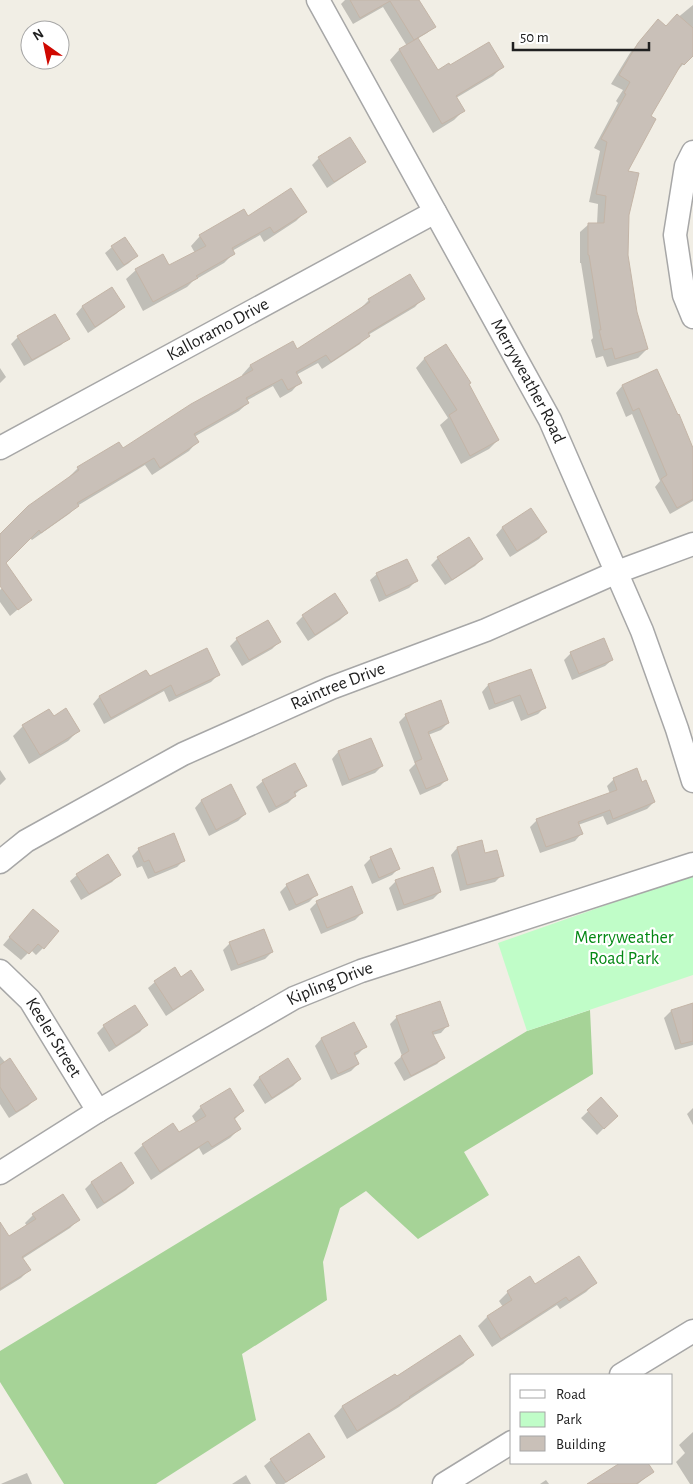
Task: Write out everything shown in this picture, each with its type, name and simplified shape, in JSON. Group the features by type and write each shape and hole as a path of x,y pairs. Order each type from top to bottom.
{"street":[{"name":"Merryweather Road","path":"318,0 550,420 642,630 693,781"},
{"path":"693,152 686,166 675,235 684,295 693,318"},
{"name":"Kalloramo Drive","path":"0,448 435,212"},
{"name":"Raintree Drive","path":"0,862 26,840 183,754 331,688 486,630 617,572 693,544"},
{"name":"Kipling Drive","path":"0,1173 98,1111 294,998 362,971 693,864"},
{"name":"Keeler Street","path":"0,971 30,1000 98,1111"},
{"path":"624,1374 693,1332"},
{"path":"444,1484 510,1443"}],"green space":[{"name":"Merryweather Road Park","path":"693,875 693,975 527,1031 498,943"},
{"path":"590,1010 593,1074 464,1152 489,1195 418,1239 366,1191 340,1208 323,1262 327,1300 242,1354 256,1420 156,1484 64,1484 0,1382 0,1351 527,1031"}],"building":[{"path":"350,0 419,0 436,27 414,40 390,1 360,18"},
{"path":"677,14 693,28 693,56 684,65 682,63 651,116 656,119 628,171 639,173 629,215 628,255 637,312 648,349 615,359 612,348 604,350 599,330 601,330 588,255 588,223 604,223 606,196 596,194 607,142 601,139 626,94 624,93 630,82 619,75 638,43 658,19 666,26"},
{"path":"418,38 438,70 489,42 504,67 456,96 465,111 442,124 399,49"},
{"path":"350,137 366,162 334,182 318,157"},
{"path":"291,188 307,212 274,233 270,227 232,248 235,254 196,276 198,278 153,302 135,269 163,254 169,265 206,246 199,235 244,209 248,216"},
{"path":"125,237 138,256 124,265 111,246"},
{"path":"410,274 425,299 368,333 370,336 331,362 326,355 296,372 302,383 288,390 282,379 246,398 249,403 194,434 199,442 160,468 154,458 77,503 79,506 41,533 39,530 6,563 32,600 18,610 0,586 0,534 28,506 79,470 77,467 119,442 123,448 191,404 253,370 250,365 293,341 297,349 370,302 368,299"},
{"path":"112,287 125,307 95,327 82,306"},
{"path":"55,314 70,339 32,360 17,336"},
{"path":"446,344 471,383 469,384 499,440 470,456 449,415 457,410 424,358"},
{"path":"657,369 693,448 693,499 677,508 661,479 667,475 639,408 633,411 622,385"},
{"path":"531,508 547,532 517,551 502,527"},
{"path":"469,537 483,559 452,580 437,557"},
{"path":"407,559 418,581 386,596 376,573"},
{"path":"335,593 348,613 315,635 302,615"},
{"path":"268,620 281,642 249,660 236,638"},
{"path":"604,638 613,660 579,674 570,652"},
{"path":"207,648 220,675 176,696 171,685 111,718 99,696 146,670 150,676"},
{"path":"531,669 546,708 528,715 520,695 495,704 488,684"},
{"path":"441,700 449,723 428,732 448,780 426,789 415,762 422,759 405,714"},
{"path":"66,708 80,731 40,755 22,725 49,709 54,716"},
{"path":"371,738 383,766 349,780 338,751"},
{"path":"295,763 307,786 294,792 296,796 276,807 262,780"},
{"path":"637,768 642,782 646,780 655,802 613,819 610,810 578,822 583,834 546,847 536,819 617,790 613,778"},
{"path":"231,784 246,814 216,830 201,800"},
{"path":"174,833 185,861 155,873 149,860 144,862 138,848"},
{"path":"482,840 485,853 497,850 504,876 467,885 457,847"},
{"path":"391,848 400,869 379,878 370,857"},
{"path":"108,854 121,875 89,894 76,874"},
{"path":"433,867 441,892 404,905 395,880"},
{"path":"308,874 318,895 296,905 286,884"},
{"path":"352,886 363,913 327,928 316,901"},
{"path":"33,909 59,931 44,949 38,944 29,954 9,937"},
{"path":"264,929 273,952 238,965 229,942"},
{"path":"175,967 181,977 191,970 204,990 173,1010 154,981"},
{"path":"440,1001 449,1026 432,1032 445,1058 411,1076 401,1056 409,1051 396,1016"},
{"path":"693,1003 693,1041 681,1044 671,1010"},
{"path":"135,1005 148,1025 116,1046 103,1025"},
{"path":"354,1022 367,1047 354,1053 359,1064 338,1074 321,1038"},
{"path":"10,1058 37,1099 16,1112 0,1087 0,1065"},
{"path":"288,1058 301,1079 272,1098 259,1077"},
{"path":"230,1088 244,1111 234,1118 241,1129 212,1147 208,1141 160,1172 142,1144 173,1123 179,1132 206,1116 200,1106"},
{"path":"601,1097 618,1116 604,1129 587,1110"},
{"path":"121,1162 134,1183 104,1203 91,1182"},
{"path":"63,1194 80,1220 22,1257 31,1270 0,1289 0,1222 9,1236 36,1219 32,1214"},
{"path":"579,1256 597,1283 569,1301 566,1297 501,1339 487,1316 512,1300 507,1291 530,1276 535,1284"},
{"path":"460,1335 474,1355 357,1431 342,1406 395,1374 397,1376"},
{"path":"309,1433 325,1457 286,1482 270,1459"},
{"path":"618,1464 649,1464 654,1472 636,1484 587,1484"}]}
